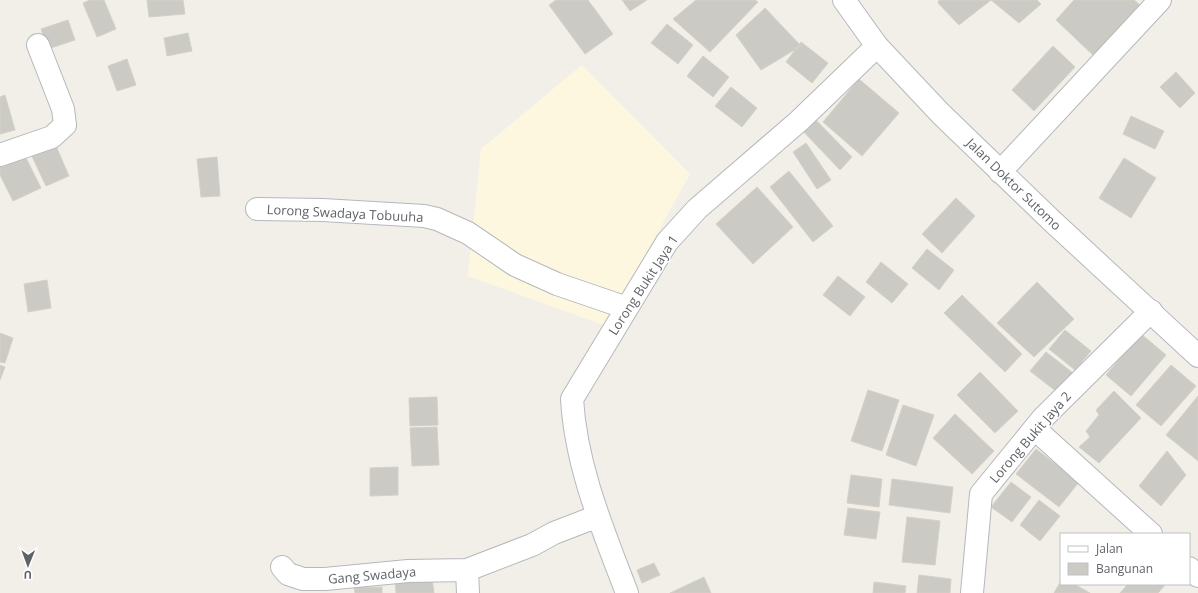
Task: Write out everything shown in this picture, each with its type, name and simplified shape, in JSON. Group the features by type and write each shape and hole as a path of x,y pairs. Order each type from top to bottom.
{"street":[{"name":"Jalan Doktor Sutomo","path":"844,0 877,46 936,109 1000,172 1198,356"},
{"path":"1000,172 1160,0"},
{"path":"0,155 52,137 65,125 63,109 38,46"},
{"name":"Lorong Bukit Jaya 1","path":"627,593 598,516 580,461 573,425 572,399 668,242 697,209 799,122 877,46"},
{"name":"Lorong Swadaya Tobuuha","path":"257,209 323,210 424,216 437,219 468,233 515,265 557,284 627,308"},
{"name":"Lorong Bukit Jaya 2","path":"972,593 981,494 1043,418 1151,311"},
{"path":"1035,429 1150,533"},
{"name":"Gang Swadaya","path":"282,566 288,574 303,579 325,580 408,571 467,570 532,545 566,528 598,516"},
{"path":"1190,569 1198,576"},
{"path":"467,570 468,593"}],"shaded area":[{"path":"582,65 690,174 606,326 468,276 481,149"}],"building":[{"path":"90,0 104,0 116,29 97,37 83,3"},
{"path":"147,0 183,0 185,14 149,17"},
{"path":"556,0 588,0 613,34 585,54 549,5"},
{"path":"622,0 647,0 630,11"},
{"path":"696,0 755,0 758,2 710,52 673,19"},
{"path":"939,0 991,0 959,25 938,3"},
{"path":"991,0 1037,0 1041,4 1019,23"},
{"path":"1074,0 1134,0 1140,5 1094,56 1056,20"},
{"path":"765,8 801,46 761,70 736,35"},
{"path":"68,20 75,40 48,49 41,29"},
{"path":"667,24 693,45 678,64 651,43"},
{"path":"188,33 192,51 167,56 164,38"},
{"path":"801,42 828,63 812,83 786,62"},
{"path":"1053,46 1075,67 1034,111 1012,90"},
{"path":"703,56 729,77 713,97 687,76"},
{"path":"127,59 136,85 117,91 108,66"},
{"path":"1176,72 1195,93 1180,108 1160,87"},
{"path":"859,79 899,113 862,156 823,122"},
{"path":"731,87 757,108 742,127 715,106"},
{"path":"5,95 15,130 0,134 0,97"},
{"path":"1131,116 1164,131 1155,149 1123,134"},
{"path":"813,117 852,157 840,170 801,129"},
{"path":"53,139 69,176 46,186 29,150"},
{"path":"806,143 831,180 817,189 793,152"},
{"path":"21,148 41,188 13,201 0,175 0,158"},
{"path":"217,157 220,196 201,197 197,159"},
{"path":"1124,158 1156,178 1131,218 1099,198"},
{"path":"789,171 833,226 813,242 770,187"},
{"path":"757,187 793,227 753,264 716,224"},
{"path":"956,198 975,216 942,253 922,234"},
{"path":"927,249 954,270 939,290 912,268"},
{"path":"881,262 908,284 892,303 866,282"},
{"path":"838,276 865,297 850,316 823,295"},
{"path":"47,280 51,308 28,312 24,284"},
{"path":"1037,282 1074,319 1034,357 997,323"},
{"path":"962,295 1022,354 1005,372 944,313"},
{"path":"1065,330 1091,351 1075,370 1049,349"},
{"path":"0,333 13,338 5,363 0,362"},
{"path":"1141,334 1166,355 1131,396 1106,375"},
{"path":"1046,352 1073,373 1057,392 1030,371"},
{"path":"0,365 5,367 0,380"},
{"path":"1171,365 1196,386 1161,426 1136,405"},
{"path":"980,372 1018,411 995,433 957,395"},
{"path":"868,390 899,400 882,451 851,441"},
{"path":"1114,391 1141,418 1099,463 1079,447 1090,437 1086,431 1099,415 1096,410"},
{"path":"1198,396 1198,461 1166,435"},
{"path":"437,397 438,425 410,426 409,398"},
{"path":"903,405 934,415 916,466 886,455"},
{"path":"955,414 994,451 972,474 933,438"},
{"path":"437,427 439,465 412,466 410,428"},
{"path":"1036,449 1079,482 1059,507 1016,474"},
{"path":"1167,451 1186,475 1161,506 1139,486"},
{"path":"398,467 398,495 370,496 370,468"},
{"path":"851,475 882,479 879,507 847,503"},
{"path":"892,479 953,487 950,513 889,505"},
{"path":"1011,482 1031,497 1012,522 991,507"},
{"path":"1039,500 1060,516 1040,541 1020,525"},
{"path":"848,508 880,512 876,539 844,535"},
{"path":"907,517 940,521 935,565 902,562"},
{"path":"654,563 660,575 642,583 637,570"},
{"path":"919,575 951,579 950,593 917,593"},
{"path":"704,577 711,593 670,593"},
{"path":"432,578 434,593 396,593 395,581"},
{"path":"874,582 906,586 905,593 873,593"},
{"path":"1060,583 1060,585 1076,585 1090,593 1054,593"},
{"path":"1127,585 1165,585 1158,593 1120,593"},
{"path":"382,587 382,593 355,593 354,588"}]}
